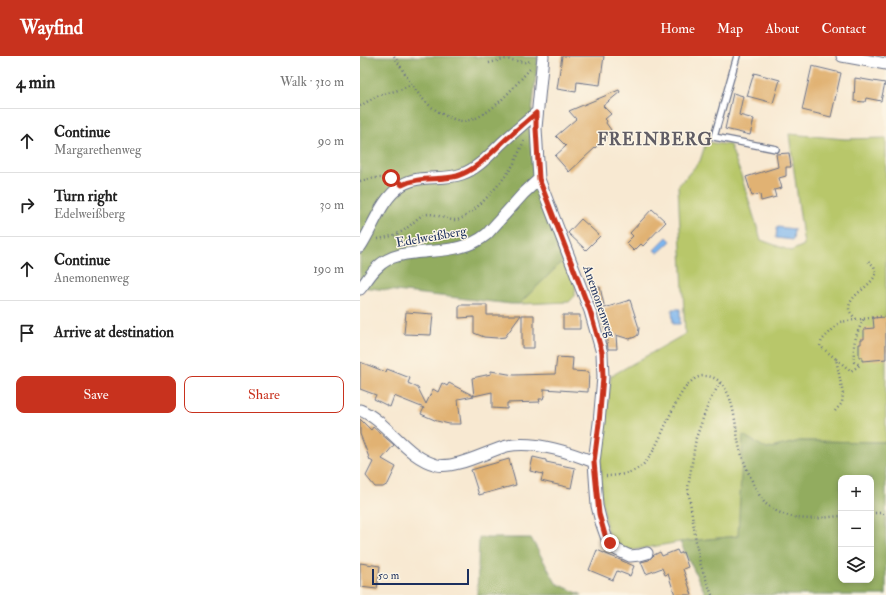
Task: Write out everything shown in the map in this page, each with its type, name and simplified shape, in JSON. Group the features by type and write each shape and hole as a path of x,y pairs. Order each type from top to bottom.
{"street":[{"path":"842,56 886,64"},
{"path":"539,179 536,113 541,60"},
{"path":"362,243 382,207 393,193 402,185 416,180 455,176 471,170 488,157 536,113"},
{"name":"Edelweißberg","path":"360,290 378,266 390,258 405,254 457,248 481,239 539,179"},
{"name":"Anemonenweg","path":"539,179 590,311 602,352 603,385 594,462 601,522 610,543 617,550 630,556 646,553"},
{"path":"360,410 373,417 421,458 438,465 447,465 476,458 516,445 544,447 565,451 594,462"}],"lane":[{"path":"737,56 714,137 776,148"}],"path":[{"path":"394,56 420,96 435,110 454,119 468,120 479,117 485,113 541,60"},
{"path":"489,63 504,59 525,62 541,60"},
{"path":"360,106 377,96 402,89 412,84"},
{"path":"362,243 398,234 418,218 426,215 433,214 456,220 467,215 478,206 513,165 525,139"},
{"path":"360,181 375,178 391,178 397,180 402,185"},
{"path":"856,318 850,312 849,308 851,302 854,297 872,281 876,272 874,266 867,260"},
{"path":"864,318 855,337 853,346 854,362 860,365 851,371 820,346 822,340 840,322 856,318 884,316"},
{"path":"835,411 842,403 843,394 836,359"},
{"path":"595,475 617,476 640,468 648,461 655,449 674,406 688,385 695,379 703,376 713,377 726,389 734,410 738,440 743,458 758,492 766,504 795,518 813,519 838,516"},
{"path":"712,595 700,563 688,488 696,438 709,402 720,383"},
{"path":"874,513 886,512"}],"green space":[{"path":"360,56 538,57 530,132 532,163 566,258 519,304 360,287"},
{"path":"789,134 845,139 886,138 886,442 800,441 767,449 738,536 680,542 628,551 615,543 607,531 601,495 600,463 611,376 685,334 678,186 700,161 706,142 730,145 761,240 791,251 804,245"},
{"path":"566,258 576,287 573,297 569,302 519,304"},
{"path":"743,435 767,449 800,441 886,442 886,595 706,595 680,542 738,536"},
{"path":"479,538 531,538 556,583 582,595 477,595"}],"water":[{"path":"777,227 794,229 793,240 776,238"},
{"path":"667,237 671,241 658,253 654,250"},
{"path":"672,309 680,309 680,324 673,324"}],"building":[{"path":"562,56 604,56 600,85 577,82 576,92 557,89"},
{"path":"812,66 841,73 831,117 802,110"},
{"path":"754,73 780,80 773,103 747,96"},
{"path":"855,78 885,83 881,101 866,98 865,102 854,101"},
{"path":"619,90 620,92 603,106 611,114 605,119 611,130 608,133 609,135 569,172 555,156 566,146 556,136 576,119 569,111"},
{"path":"733,93 743,96 739,115 754,119 750,135 725,129"},
{"path":"789,153 791,167 786,167 786,176 779,178 782,188 774,190 776,197 761,201 760,194 752,196 746,177 778,167 776,154"},
{"path":"652,209 666,222 643,246 641,244 634,251 626,243 633,236 630,233"},
{"path":"581,219 600,236 586,250 568,233"},
{"path":"600,287 604,305 596,307 589,289"},
{"path":"630,300 639,328 638,335 629,339 616,335 617,349 608,349 606,333 598,310"},
{"path":"459,305 487,305 487,315 521,315 505,337 484,337 474,333 474,317 459,318"},
{"path":"406,312 433,314 431,335 404,334"},
{"path":"522,315 534,315 534,348 522,348"},
{"path":"563,315 580,315 580,329 563,329"},
{"path":"886,317 886,359 862,361 862,357 859,357 859,344 861,344 861,339 864,339 864,329 874,328 873,318"},
{"path":"557,357 573,358 572,371 589,372 588,392 544,389 544,396 543,399 539,399 540,402 507,403 507,409 492,408 492,392 474,396 472,378 491,374 491,371 514,375 555,374"},
{"path":"360,362 386,372 387,369 410,378 408,383 418,388 426,404 433,389 438,392 442,383 447,386 449,383 474,396 458,399 461,424 449,424 437,421 421,414 424,408 394,396 390,407 374,399 376,395 360,389"},
{"path":"360,419 371,430 373,427 394,445 382,459 396,467 388,484 383,487 375,487 366,476 373,462 370,460 360,434"},
{"path":"533,457 546,460 546,462 575,468 571,488 541,481 543,474 530,471"},
{"path":"509,459 516,485 479,495 471,470"},
{"path":"597,550 634,566 630,576 617,571 613,580 589,570"},
{"path":"677,550 679,554 683,552 688,567 683,569 692,595 675,595 668,574 665,575 662,568 646,574 641,562 649,560 660,552 662,556"},
{"path":"360,563 380,566 377,589 360,587"}],"district":[{"name":"FREINBERG","path":"655,139"}],"route":[{"path":"391,178 397,180 402,185 416,180 445,178 463,174 479,165 536,113 536,144 539,179 590,311 602,352 603,377 594,462 599,514 605,535 610,543"}]}
